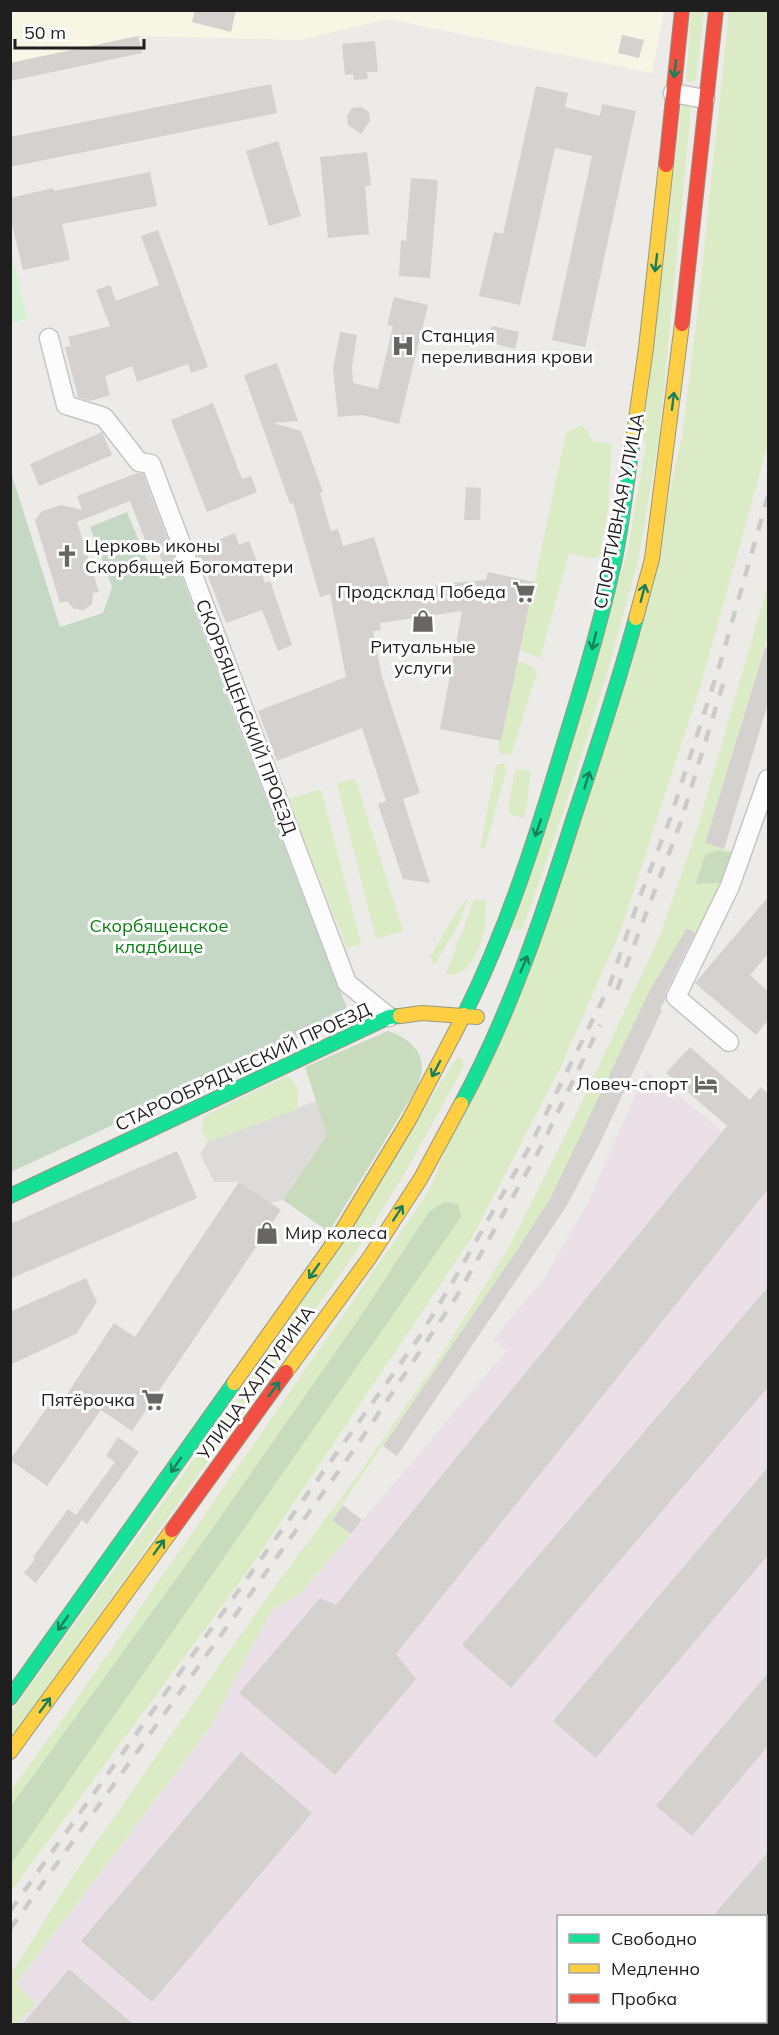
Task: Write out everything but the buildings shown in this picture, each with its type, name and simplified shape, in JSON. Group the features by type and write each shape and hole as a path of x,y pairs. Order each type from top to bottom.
{"main road":[{"name":"СПОРТИВНАЯ УЛИЦА","path":"463,1017 506,920 547,802 588,661 614,560 638,415 658,248 682,10"},
{"name":"СПОРТИВНАЯ УЛИЦА","path":"501,1018 537,932 577,813 652,559 678,365 716,10"},
{"name":"СТАРООБРЯДЧЕСКИЙ ПРОЕЗД","path":"10,1196 390,1017 422,1013 501,1018"},
{"name":"УЛИЦА ХАЛТУРИНА","path":"10,1698 340,1234 387,1159 463,1017"},
{"name":"УЛИЦА ХАЛТУРИНА","path":"10,1752 370,1257 421,1178 476,1076 501,1018"}],"street":[{"path":"673,93 705,99"},
{"name":"СКОРБЯЩЕНСКИЙ ПРОЕЗД","path":"49,338 66,405 104,417 139,462 151,464 347,983 390,1017"},
{"path":"729,1042 676,998 730,886 768,779"}],"shaded area":[{"path":"10,11 664,11 652,73 387,19 301,40 138,36 11,63"},
{"path":"646,1070 723,1131 761,1087 768,1094 768,2024 17,2024 36,2003 16,1984 211,1726 272,1610 301,1593 506,1351 493,1339 544,1279 589,1200"},
{"path":"316,1101 328,1135 283,1200 270,1203 239,1182 214,1182 200,1154 208,1142"}],"green space":[{"path":"691,11 704,11 696,80 691,82 686,81"},
{"path":"729,11 768,11 768,444 701,684 620,932 560,1068 474,1234 250,1568 11,1891 11,1790 67,1713 423,1200 433,1182 631,669 682,437"},
{"path":"682,103 688,104 691,109 659,439 639,557 609,667 564,810 523,928 518,930 512,928 627,554 646,445 643,437"},
{"path":"10,246 27,318 11,324 10,324"},
{"path":"582,425 594,442 612,443 608,507 600,556 592,559 569,553 540,658 520,650 566,433"},
{"name":"Скорбященское кладбище","path":"10,469 60,627 103,613 112,587 90,527 127,512 151,570 163,565 168,577 180,572 349,1013 11,1172"},
{"path":"768,584 768,635 705,843 737,853 702,938 687,928 551,1197 332,1519 351,1534 301,1593 272,1610 211,1726 16,1984 36,2003 17,2024 11,2024 10,1975 71,1879 262,1604 358,1475 437,1361 508,1249 582,1102 661,933 698,826","holes":["731,856 722,883 697,884"]},
{"path":"517,661 532,666 537,673 511,754 502,755 498,749 499,741 501,741"},
{"path":"498,764 504,764 506,771 485,848 480,848 495,770"},
{"path":"522,769 531,772 526,812 523,818 511,815 508,809 515,770"},
{"path":"355,778 403,931 376,939 337,784"},
{"path":"321,789 361,944 347,948 288,799"},
{"path":"717,850 730,853 731,856 722,883 696,884 705,855"},
{"path":"468,898 460,922 434,966 430,957 458,909"},
{"path":"474,900 485,900 487,903 481,943 468,966 454,974 446,974"},
{"path":"388,1031 406,1040 419,1054 422,1072 418,1086 329,1232 283,1200 327,1135 305,1067"},
{"path":"457,1057 462,1059 464,1066 409,1166 360,1246 11,1739 11,1712 240,1396"},
{"path":"286,1076 294,1082 298,1090 297,1109 208,1142 202,1132 204,1116"},
{"path":"444,1202 458,1204 461,1217 11,1864 11,1806 200,1546 358,1320 429,1212"}],"railway":[{"path":"10,1911 418,1339 530,1146 609,987 639,899 670,819 720,664 768,496"},
{"path":"617,990 680,824 724,681"},
{"path":"10,1929 358,1444 457,1296 542,1145 600,1025"}],"traffic: fast":[{"path":"464,1015 479,984 517,889 581,687 614,563 634,433"},
{"path":"461,1104 495,1035 538,927 636,618"},
{"path":"10,1196 389,1017 400,1016"},
{"path":"10,1698 234,1383"}],"traffic: slow":[{"path":"634,433 646,348 666,165"},
{"path":"636,618 652,559 682,324"},
{"path":"400,1016 422,1013 477,1017"},
{"path":"234,1383 340,1234 409,1120 464,1015"},
{"path":"286,1372 370,1257 421,1178 461,1104"},
{"path":"10,1752 172,1530"}],"traffic: jam":[{"path":"666,165 682,10"},
{"path":"682,324 716,10"},
{"path":"172,1530 286,1372"}],"place":[{"name":"Станция переливания крови","path":"403,346"},
{"name":"Церковь иконы Скорбящей Богоматери","path":"67,556"},
{"name":"Продсклад Победа","path":"524,592"},
{"name":"Ритуальные услуги","path":"423,621"},
{"name":"Ловеч-спорт","path":"706,1084"},
{"name":"Мир колеса","path":"267,1233"},
{"name":"Пятёрочка","path":"153,1400"}]}
